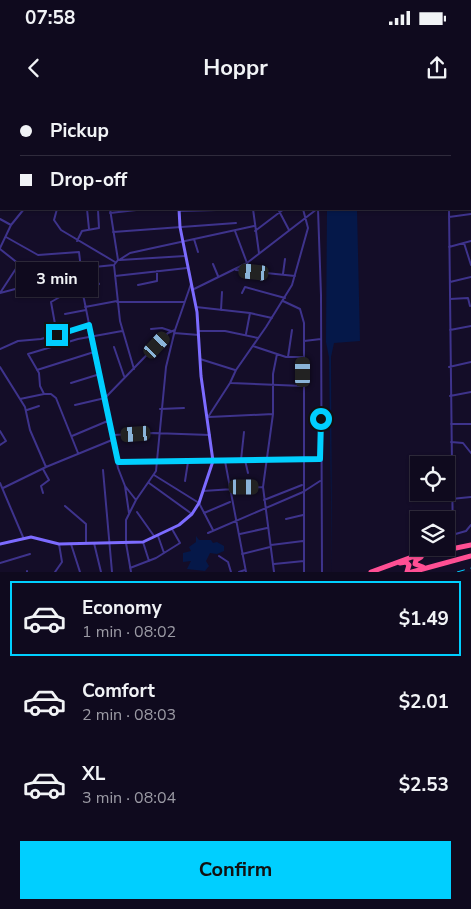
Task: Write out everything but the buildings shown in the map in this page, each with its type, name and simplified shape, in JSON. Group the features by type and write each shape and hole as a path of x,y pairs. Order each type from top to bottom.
{"highway":[{"path":"455,549 471,545"},
{"path":"371,572 420,556"},
{"path":"425,556 416,560 415,564 421,567 471,556"},
{"path":"392,564 406,562 409,568 407,572"},
{"path":"412,572 433,565"}],"street":[{"path":"23,210 12,225 0,249 24,268"},
{"path":"57,210 54,220 56,225 77,240 117,262"},
{"path":"87,210 89,229"},
{"path":"77,240 79,233 100,227 98,210"},
{"path":"134,369 122,331 117,301 115,276 117,262 110,213 136,210"},
{"path":"0,544 22,537 36,537 59,544 109,542 126,544 143,542 172,529 192,514 199,503 213,461 200,359 196,307 180,227 179,210"},
{"path":"253,210 259,254"},
{"path":"255,231 283,210"},
{"path":"208,418 236,370 284,300 295,276 307,234 307,216 304,210"},
{"path":"192,290 247,263 316,210"},
{"path":"318,210 320,215 322,572"},
{"path":"449,210 450,456"},
{"path":"280,212 290,230"},
{"path":"449,217 471,214"},
{"path":"0,219 12,225"},
{"path":"112,232 236,223"},
{"path":"117,262 126,255 254,226"},
{"path":"235,231 247,263"},
{"path":"6,237 38,255 49,256 78,252 81,269"},
{"path":"194,239 198,252"},
{"path":"449,247 471,241"},
{"path":"464,243 471,265"},
{"path":"46,281 81,269 117,262 186,256"},
{"path":"283,274 285,259"},
{"path":"19,264 0,293 19,288"},
{"path":"213,264 218,276"},
{"path":"115,276 188,268"},
{"path":"236,270 295,276"},
{"path":"74,271 86,308 113,440 125,486 129,513"},
{"path":"138,285 157,281 157,271"},
{"path":"450,282 471,277"},
{"path":"78,282 97,281 99,284"},
{"path":"131,572 126,544 126,520 136,500 154,475 158,462 160,409 173,331 191,284"},
{"path":"242,293 245,287 284,300 302,311 304,340 304,572"},
{"path":"221,310 222,292"},
{"path":"57,335 51,302 65,294"},
{"path":"450,299 468,298 470,306"},
{"path":"65,314 117,301 184,302"},
{"path":"196,307 250,313 272,318"},
{"path":"246,334 250,313"},
{"path":"0,348 18,341 57,335 89,325"},
{"path":"450,330 471,326"},
{"path":"152,329 162,328 199,333 225,330 258,338"},
{"path":"288,358 292,330"},
{"path":"44,394 37,370 27,355 28,353 92,336 122,331"},
{"path":"75,405 105,398 124,376 134,369 173,331"},
{"path":"304,340 321,340"},
{"path":"253,346 288,358 303,357"},
{"path":"114,347 124,376"},
{"path":"37,370 95,352"},
{"path":"274,572 263,487 273,414 273,386 277,354"},
{"path":"200,359 236,370"},
{"path":"450,367 471,362"},
{"path":"0,367 26,410 30,430 49,480 41,486 43,493"},
{"path":"71,382 100,374"},
{"path":"230,383 303,386"},
{"path":"450,396 471,392"},
{"path":"20,399 44,394 51,394 56,398 78,453"},
{"path":"26,410 39,406"},
{"path":"160,409 184,408"},
{"path":"208,418 273,414"},
{"path":"72,436 110,420"},
{"path":"451,424 471,424"},
{"path":"0,431 6,441 0,445"},
{"path":"241,460 244,432"},
{"path":"112,435 210,435"},
{"path":"3,488 45,467 113,440"},
{"path":"450,442 463,443 471,454"},
{"path":"118,462 225,462 320,459"},
{"path":"245,460 248,473"},
{"path":"185,481 188,462"},
{"path":"225,462 231,502 240,534 245,571 239,572"},
{"path":"103,470 112,572"},
{"path":"154,475 199,503 213,530"},
{"path":"208,532 303,492 320,481"},
{"path":"149,482 192,514"},
{"path":"0,483 22,537"},
{"path":"264,500 303,485"},
{"path":"125,486 136,500"},
{"path":"203,491 263,487"},
{"path":"455,499 471,497"},
{"path":"204,513 231,502"},
{"path":"65,506 86,524 86,543"},
{"path":"137,512 157,537 164,553"},
{"path":"286,519 303,516"},
{"path":"455,534 466,531 471,525"},
{"path":"240,534 268,528"},
{"path":"130,568 149,561 180,542 172,529"},
{"path":"242,554 270,546 303,541"},
{"path":"143,542 149,561"},
{"path":"94,543 101,572"},
{"path":"55,571 62,562 59,544"},
{"path":"71,544 80,572"},
{"path":"0,563 30,554"},
{"path":"219,556 228,562 231,572"},
{"path":"273,564 304,561"}],"water":[{"path":"327,210 357,210 360,341 334,343 331,357 332,572 329,357 326,342"},
{"path":"196,536 199,540 211,540 213,543 217,542 224,546 224,551 217,554 210,553 206,561 209,566 205,571 187,569 191,561 183,562 183,553 191,551 189,547 196,542"}],"railway":[{"path":"457,572 471,568"}],"route":[{"path":"57,335 89,325 118,462 225,462 320,459 321,419"}]}
